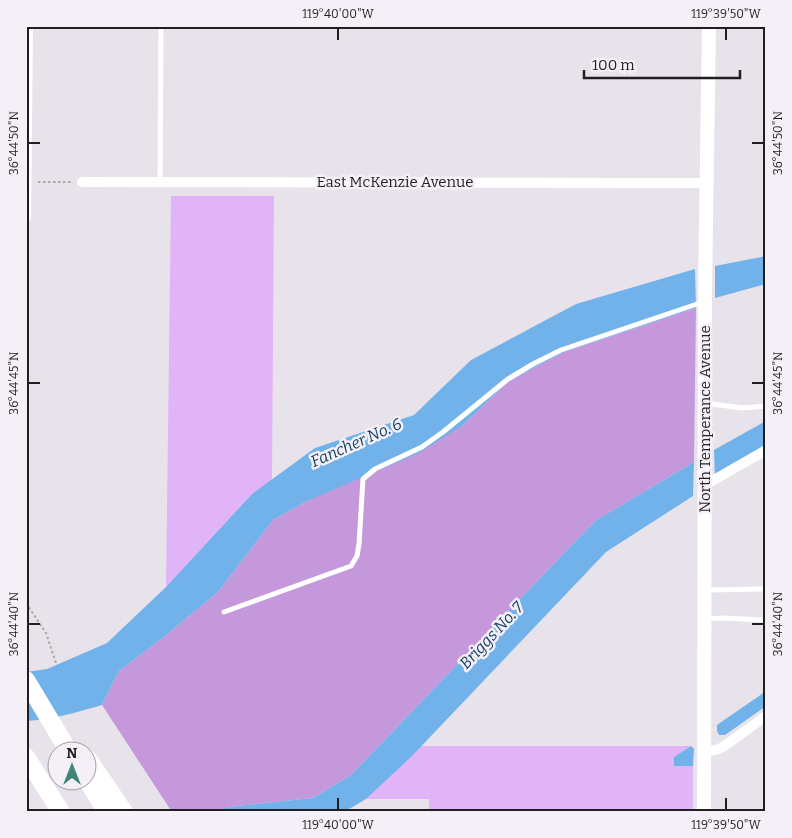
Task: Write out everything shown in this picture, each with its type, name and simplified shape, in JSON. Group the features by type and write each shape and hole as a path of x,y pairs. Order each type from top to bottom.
{"highway":[{"path":"26,680 62,740"},
{"path":"58,734 67,740"},
{"path":"26,756 60,812"},
{"path":"98,774 124,812"},
{"path":"93,790 107,812"}],"main road":[{"name":"North Temperance Avenue","path":"704,812 705,272 708,183 709,26"}],"street":[{"path":"26,218 27,28"},
{"name":"East McKenzie Avenue","path":"82,182 708,183"},
{"path":"705,485 766,450"},
{"path":"704,751 723,747 766,716"}],"lane":[{"path":"160,182 161,26"},
{"path":"224,612 350,566 357,556 359,544 362,479 375,469 422,447 508,379 561,350 705,295"},
{"path":"705,403 742,408 766,406"},
{"path":"705,591 766,589"},
{"path":"705,619 766,620"}],"path":[{"path":"38,182 82,182"},
{"path":"26,603 46,632 56,663"}],"shaded area":[{"path":"171,196 274,196 272,480 252,494 166,587"},
{"path":"696,308 694,462 595,521 351,775 313,798 201,812 172,812 102,705 119,671 218,592 273,520 307,501 463,425 509,381 564,352"},
{"path":"421,746 691,746 674,757 674,766 693,766 693,812 429,812 429,799 366,799"}],"water":[{"path":"766,256 766,284 715,298 715,266"},
{"name":"Fancher No. 6","path":"695,269 696,308 564,352 509,381 463,425 419,453 307,501 273,520 218,592 119,671 102,705 55,717 26,721 26,672 47,669 107,643 166,587 252,494 315,448 414,415 471,360 576,304"},
{"path":"766,421 766,452 715,482 714,450"},
{"name":"Briggs No. 7","path":"694,462 693,496 606,552 412,756 366,799 344,812 201,812 313,798 351,775 595,521"},
{"path":"766,691 766,706 725,735 719,735 717,725"},
{"path":"691,746 694,749 693,766 674,766 674,757"}]}
